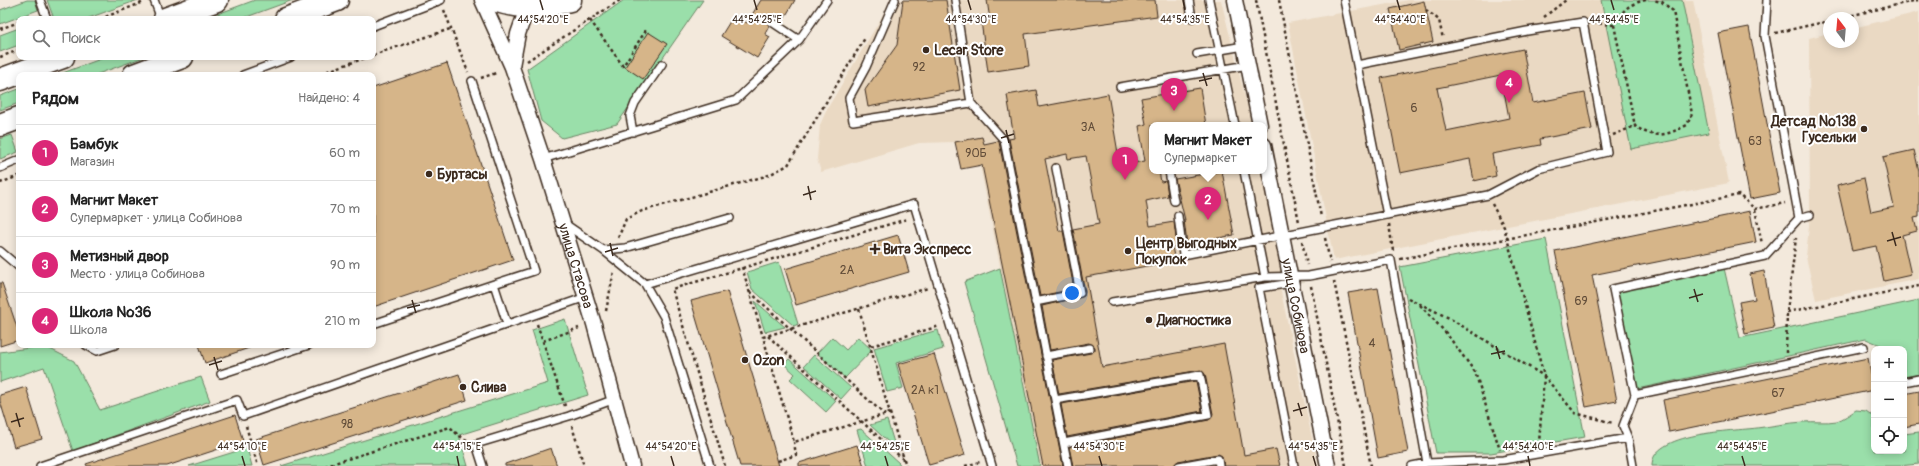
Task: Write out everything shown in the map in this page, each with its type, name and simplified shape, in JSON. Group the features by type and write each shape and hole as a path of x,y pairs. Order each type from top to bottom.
{"main road":[{"path":"170,16 190,5 217,0"},
{"path":"294,16 337,0"},
{"path":"494,0 527,8 550,6 570,0"},
{"path":"22,72 54,60"},
{"path":"142,72 174,60"},
{"path":"0,80 16,74"},
{"path":"0,125 16,119"}],"street":[{"name":"улица Стасова","path":"482,0 512,67 543,159 586,297 632,466"},
{"path":"1235,0 1259,122"},
{"name":"улица Стасова","path":"512,67 516,39 527,8"},
{"name":"улица Собинова","path":"1267,163 1328,466"}],"lane":[{"path":"40,0 46,16"},
{"path":"154,0 160,16"},
{"path":"376,25 441,0"},
{"path":"543,159 736,100 799,40 827,0"},
{"path":"895,0 866,67 849,98 853,121 971,103"},
{"path":"954,0 971,103 1004,140 1068,466"},
{"path":"1189,0 1192,18"},
{"path":"1209,0 1234,122"},
{"path":"1344,0 1387,215"},
{"path":"1767,0 1765,36 1799,218"},
{"path":"772,22 799,40"},
{"path":"1178,216 1183,254 1488,195 1538,169 1607,152 1583,22 1527,31 1357,65"},
{"path":"1197,54 1244,46"},
{"path":"251,72 283,60"},
{"path":"633,132 630,116 635,103 662,64"},
{"path":"1120,87 1248,65"},
{"path":"376,323 534,271 472,81"},
{"path":"0,168 16,161"},
{"path":"1035,302 1080,293 1056,168"},
{"path":"1170,174 1174,201"},
{"path":"1245,174 1265,276"},
{"path":"645,284 914,204 992,466"},
{"path":"1633,466 1628,438 1624,426 1635,395 1613,289 1765,256 1799,218 1810,215"},
{"path":"603,250 625,248 730,218"},
{"path":"562,222 603,250 645,284 664,318 710,466"},
{"path":"0,251 16,264"},
{"path":"1294,466 1259,288 1309,276 1391,260 1427,463"},
{"path":"1112,302 1265,276 1291,280"},
{"path":"494,284 507,324"},
{"path":"40,466 237,400 243,416 586,297"},
{"path":"1635,395 1786,362 1864,347"},
{"path":"92,348 97,351 106,348"},
{"path":"222,374 300,348"},
{"path":"1046,356 1090,348"},
{"path":"1055,400 1200,375 1208,416 1064,443"},
{"path":"1907,381 1919,379"},
{"path":"483,466 476,444 569,416 615,399"},
{"path":"1412,466 1427,463 1503,460 1628,438"},
{"path":"1179,466 1218,459 1219,466"}],"path":[{"path":"108,16 148,0"},
{"path":"441,0 450,29 472,81 496,72"},
{"path":"526,62 620,0"},
{"path":"1527,31 1566,0"},
{"path":"1646,0 1632,3 1621,13 1614,25 1635,126 1645,134 1660,135 1675,131 1687,125 1692,114 1673,11 1662,2 1653,0"},
{"path":"1859,14 1918,0"},
{"path":"1426,10 1439,20 1444,47"},
{"path":"590,20 623,66 646,30"},
{"path":"1583,22 1614,25"},
{"path":"1765,36 1823,22"},
{"path":"0,29 16,23"},
{"path":"376,54 450,29"},
{"path":"617,249 618,235 626,219 642,211 769,175 788,165 868,33"},
{"path":"0,57 16,51"},
{"path":"325,72 359,60"},
{"path":"1604,138 1635,126"},
{"path":"0,183 16,177"},
{"path":"1488,195 1504,227 1544,376 1538,453"},
{"path":"1387,215 1394,249 1391,260 1740,195 1755,209 1765,256"},
{"path":"1755,209 1789,203"},
{"path":"1786,362 1787,312 1799,218"},
{"path":"725,466 672,289 909,219 911,226"},
{"path":"739,256 794,442 796,455 778,461"},
{"path":"605,314 616,260"},
{"path":"927,281 929,288"},
{"path":"763,337 938,286"},
{"path":"1787,312 1919,286"},
{"path":"750,292 885,415"},
{"path":"1397,293 1449,318 1544,376 1575,413 1624,426"},
{"path":"1418,303 1446,333 1475,372 1503,460"},
{"path":"860,309 906,466"},
{"path":"534,315 569,416 584,466"},
{"path":"938,318 943,333"},
{"path":"871,346 940,326"},
{"path":"543,341 579,328"},
{"path":"768,336 904,461"},
{"path":"794,442 890,413"},
{"path":"243,416 258,466"},
{"path":"325,466 450,427 458,435 476,444"},
{"path":"965,466 981,461 978,454"}],"shaded area":[{"path":"892,0 1221,0 1251,122 1149,122 1149,174 1263,174 1281,262 1281,292 1318,466 1040,466 980,166 997,161 993,142 984,144 982,137 955,142 919,143 821,172 817,159 820,125 827,109"},
{"path":"1409,0 1693,0 1729,183 1334,260 1288,23"},
{"name":"Детсад №138 Гусельки","path":"1919,12 1919,279 1816,300 1806,257 1810,215 1809,38 1823,34 1823,48 1859,48 1859,27"}],"green space":[{"path":"27,0 35,0 38,10 22,16 16,16 16,18 0,24 0,10"},
{"path":"47,0 138,0 94,16 53,16"},
{"path":"255,0 293,0 249,16 212,16"},
{"path":"624,0 703,0 617,124 562,138 541,121 527,69"},
{"path":"1601,0 1682,0 1709,133 1631,149"},
{"path":"16,29 16,46 0,52 0,35"},
{"path":"98,60 136,60 103,72 65,72"},
{"path":"16,90 16,104 0,110 0,96"},
{"path":"12,135 16,146 16,153 0,159 0,139"},
{"path":"1546,239 1585,437 1491,453 1436,453 1400,267"},
{"path":"779,262 798,324 794,326 752,289 747,272"},
{"path":"1000,268 1040,466 1017,466 964,282"},
{"path":"1724,268 1740,338 1919,300 1919,374 1907,376 1907,346 1883,346 1866,339 1637,389 1616,292"},
{"path":"755,301 785,327 765,332"},
{"path":"565,319 588,395 459,435 468,466 281,466 548,383 532,330"},
{"path":"938,330 943,349 896,363 903,388 887,392 874,348"},
{"path":"832,337 846,350 858,337 872,350 845,378 817,353"},
{"path":"29,348 48,348 74,361 100,410 201,377 210,401 73,451 44,367 0,382 0,352"},
{"path":"814,355 851,388 841,399 804,366"},
{"path":"789,359 836,401 826,412 790,379 795,374 784,364"},
{"path":"1856,410 1866,411 1871,415 1871,454 1907,454 1907,434 1919,432 1919,464 1899,466 1652,466 1655,455 1665,446 1696,435 1797,422 1829,422 1844,418"},
{"path":"887,420 896,449 870,425"},
{"path":"861,429 899,463 900,466 868,466 857,430"},
{"path":"247,448 252,466 189,466"}],"building":[{"path":"761,0 795,0 784,19 777,14 775,18 768,19 767,22 769,26 765,34 770,37 757,58 721,36 734,15 747,23"},
{"path":"903,0 946,0 960,90 868,107 865,90 897,45"},
{"path":"987,0 1155,0 1157,16 1025,34 1029,66 988,72 981,21 990,20"},
{"path":"1424,1 1433,42 1399,50 1390,9"},
{"path":"1749,27 1780,193 1750,199 1718,33"},
{"path":"648,32 667,44 643,79 625,67"},
{"path":"1523,49 1533,103 1585,93 1592,129 1540,139 1541,145 1492,154 1496,176 1474,181 1470,159 1400,173 1381,78","holes":["1501,75 1509,118 1446,131 1437,88"]},
{"name":"Буртасы","path":"447,63 513,260 376,306 376,87"},
{"path":"1200,88 1206,122 1149,122 1149,174 1160,174 1161,182 1166,181 1168,196 1146,201 1150,226 1174,222 1177,246 1172,247 1175,261 1086,277 1102,367 1224,344 1244,455 1276,449 1280,466 1224,466 1222,456 1218,454 1178,461 1174,466 1073,466 1069,447 1209,420 1213,414 1205,374 1201,370 1059,394 1052,360 1091,353 1095,350 1095,347 1089,343 1050,350 1042,306 1084,296 1085,292 1073,229 1099,224 1086,156 1068,159 1067,154 1045,159 1059,231 1063,231 1074,289 1040,296 1009,139 1014,138 1007,95 1036,90 1039,107 1108,94 1120,165 1145,161 1139,126 1146,124 1141,98"},
{"path":"982,137 984,144 999,142 1063,466 1043,466 982,165 961,169 955,142"},
{"path":"1914,150 1919,171 1919,217 1914,218 1917,231 1902,235 1911,275 1884,281 1876,246 1852,251 1837,185 1864,178 1871,212 1894,207 1883,157"},
{"path":"1204,174 1223,174 1234,235 1187,244 1185,220 1175,179"},
{"path":"1750,211 1756,242 1592,275 1617,401 1586,407 1555,251"},
{"path":"898,235 909,272 796,305 785,269"},
{"path":"1764,271 1774,328 1745,334 1739,302 1755,299 1750,274"},
{"path":"0,283 2,283 16,324 16,341 0,346"},
{"path":"1378,288 1408,452 1378,458 1348,293"},
{"path":"727,291 779,466 740,466 691,301"},
{"path":"200,348 249,348 205,363"},
{"path":"934,354 965,455 929,465 898,364"},
{"path":"1868,358 1871,374 1871,391 1669,432 1663,400"},
{"path":"459,374 467,400 264,465 256,439"},
{"path":"1196,381 1202,411 1067,437 1061,404"},
{"path":"26,387 42,439 14,447 0,401 0,395"},
{"path":"1919,391 1919,424 1907,426 1907,418 1907,393"},
{"path":"235,415 243,441 167,466 87,466 86,464"},
{"path":"857,445 864,466 799,466 799,463"},
{"path":"551,448 557,466 505,466 505,464"}],"place":[{"name":"Lecar Store","path":"926,50"},
{"name":"Школа №36","path":"1509,103"},
{"name":"Метизный двор","path":"1174,111"},
{"name":"Детсад №138 Гусельки","path":"1864,129"},
{"name":"Буртасы","path":"429,174"},
{"name":"Бамбук","path":"1125,180"},
{"name":"Магнит Макет","path":"1208,220"},
{"name":"Вита Экспресс","path":"875,249"},
{"name":"Центр Выгодных Покупок","path":"1128,251"},
{"name":"Диагностика","path":"1149,320"},
{"name":"Ozon","path":"745,360"},
{"name":"Слива","path":"463,387"}]}
